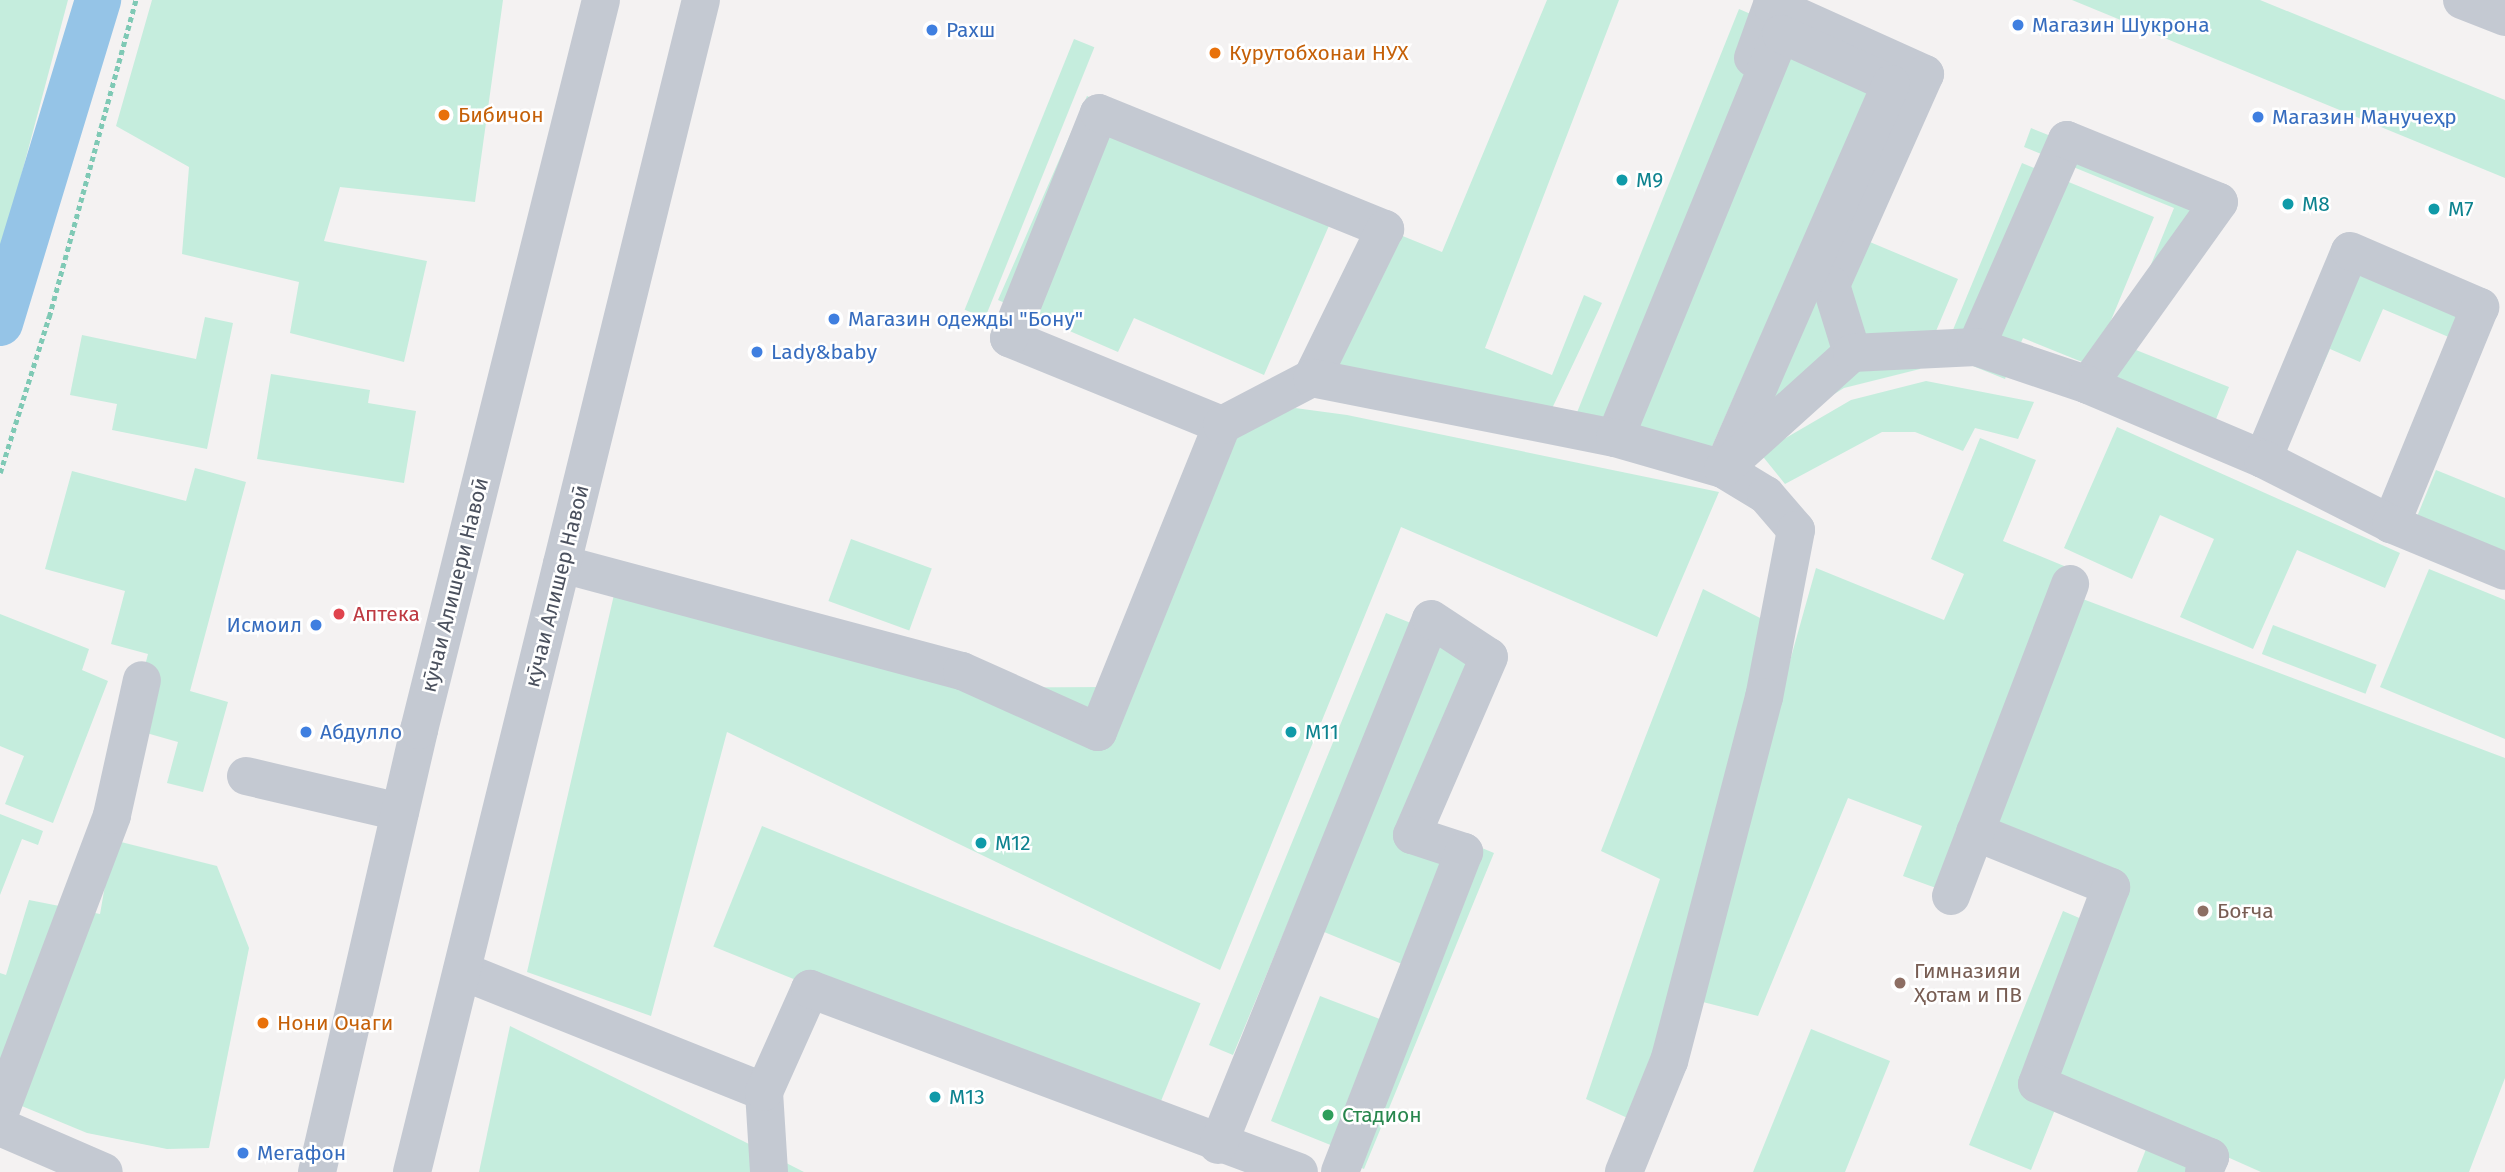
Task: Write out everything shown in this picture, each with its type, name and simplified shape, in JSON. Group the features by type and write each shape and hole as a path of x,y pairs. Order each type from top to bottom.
{"street":[{"name":"кӯчаи Алишери Навоӣ","path":"317,1172 400,812 601,0"},
{"name":"кӯчаи Алишер Навоӣ","path":"412,1172 701,0"},
{"path":"2462,0 2505,18"},
{"path":"1615,438 1772,5 1925,74 1831,285 1852,353"},
{"path":"1615,438 1781,34 1891,84 1723,469"},
{"path":"562,564 962,671 1098,732 1222,425 1312,378 1385,229 1099,113 1009,338 1222,425"},
{"path":"1976,347 2067,140 2219,202 2088,386"},
{"path":"2263,459 2350,251 2480,307 2391,524"},
{"path":"1723,469 1852,353 1976,347 2088,386 2263,459 2391,524 2505,571"},
{"path":"1312,378 1615,438 1723,469 1766,495 1796,530 1764,697 1670,1061 1624,1172"},
{"path":"1951,896 2070,584"},
{"path":"1218,1146 1431,619 1489,657 1412,835 1464,852 1340,1172"},
{"path":"0,1112 113,815 142,680"},
{"path":"246,776 400,812"},
{"path":"1975,832 2111,887 2037,1084 2210,1157 2204,1172"},
{"path":"463,971 764,1092"},
{"path":"769,1172 764,1092 810,989 1218,1146 1298,1172"},
{"path":"0,1127 104,1172"}],"path":[{"path":"0,473 49,317 136,0"}],"green space":[{"path":"0,0 68,0 0,255"},
{"path":"152,0 503,0 475,202 340,187 324,241 427,261 404,362 290,333 299,282 182,254 189,167 116,126"},
{"path":"1547,0 1619,0 1485,348 1552,375 1584,295 1602,303 1547,419 1310,370 1378,226 1442,252"},
{"path":"2072,0 2260,0 2505,100 2505,178"},
{"path":"1739,9 1879,69 1710,451 1574,420"},
{"path":"1074,39 1094,47 985,318 965,310"},
{"path":"1087,96 1338,205 1264,375 1134,318 1118,352 998,300"},
{"path":"2031,128 2198,195 2136,350 2229,387 2208,439 2098,395 2174,208 2024,147"},
{"path":"2022,163 2154,217 2092,366 2023,338 2005,379 1943,354"},
{"path":"1839,229 1958,279 1920,369 1844,388 1753,444"},
{"path":"2336,248 2473,307 2458,341 2383,309 2360,362 2330,349 2282,459"},
{"path":"205,317 233,323 207,449 112,430 117,404 70,395 82,335 196,359"},
{"path":"271,374 370,390 368,403 416,411 404,483 257,459"},
{"path":"1926,381 2034,402 2018,439 1975,428 1963,451 1915,432 1882,432 1785,484 1760,453 1851,400"},
{"path":"1295,408 1347,415 1719,492 1657,637 1401,527 1220,970 727,732 651,1016 527,972 619,573 958,688 1111,687 1233,435"},
{"path":"2117,427 2400,553 2385,588 2297,550 2253,649 2180,617 2214,539 2160,515 2132,579 2064,548"},
{"path":"1980,438 2036,460 2003,541 2069,568 1947,892 1903,876 1922,826 1848,798 1758,1016 1695,1000 1816,568 1944,620 1964,574 1931,559"},
{"path":"195,468 246,482 190,691 228,702 203,792 167,783 178,742 129,728 148,654 111,644 125,591 45,569 72,471 186,501"},
{"path":"2436,470 2505,498 2505,556 2416,519"},
{"path":"851,539 932,568 909,630 828,601"},
{"path":"2429,569 2505,600 2505,739 2380,687"},
{"path":"1703,589 1770,623 1634,1121 1586,1099 1660,879 1601,851"},
{"path":"2072,595 2505,758 2505,1078 2469,1172 2261,1172 2054,1080 2125,886 1987,830"},
{"path":"1386,613 1500,659 1431,827 1494,853 1364,1169 1330,1155 1333,1146 1271,1121 1320,996 1385,1021 1407,966 1290,918 1233,1055 1209,1045"},
{"path":"0,614 89,649 82,670 108,681 53,823 5,804 24,756 0,746"},
{"path":"2273,625 2377,665 2366,694 2262,654"},
{"path":"0,814 43,831 38,845 22,839 0,895"},
{"path":"762,826 1201,1003 1152,1124 713,947"},
{"path":"113,840 217,866 249,948 209,1148 167,1149 87,1133 0,1097 0,973 6,975 29,900 100,914"},
{"path":"2063,911 2091,923 2025,1089 2058,1102 2031,1170 1969,1145"},
{"path":"510,1026 743,1141 804,1172 479,1172"},
{"path":"1811,1029 1890,1061 1845,1172 1753,1172"},
{"path":"2150,1139 2196,1172 2137,1172"}],"waterway":[{"path":"0,323 98,0"}],"place":[{"name":"Магазин Шукрона","path":"2018,25"},
{"name":"Рахш","path":"932,30"},
{"name":"Курутобхонаи НУХ","path":"1215,53"},
{"name":"Бибичон","path":"444,115"},
{"name":"Магазин Манучеҳр","path":"2258,117"},
{"name":"М9","path":"1622,180"},
{"name":"М8","path":"2288,204"},
{"name":"М7","path":"2434,209"},
{"name":"Магазин одежды \"Бону\"","path":"834,319"},
{"name":"Lady&baby","path":"757,352"},
{"name":"Аптека","path":"339,614"},
{"name":"Исмоил","path":"316,625"},
{"name":"Абдулло","path":"306,732"},
{"name":"М11","path":"1291,732"},
{"name":"М12","path":"981,843"},
{"name":"Боғча","path":"2203,911"},
{"name":"Гимназияи Ҳотам и ПВ","path":"1900,983"},
{"name":"Нони Очаги","path":"263,1023"},
{"name":"М13","path":"935,1097"},
{"name":"Стадион","path":"1328,1115"},
{"name":"Мегафон","path":"243,1153"}]}
